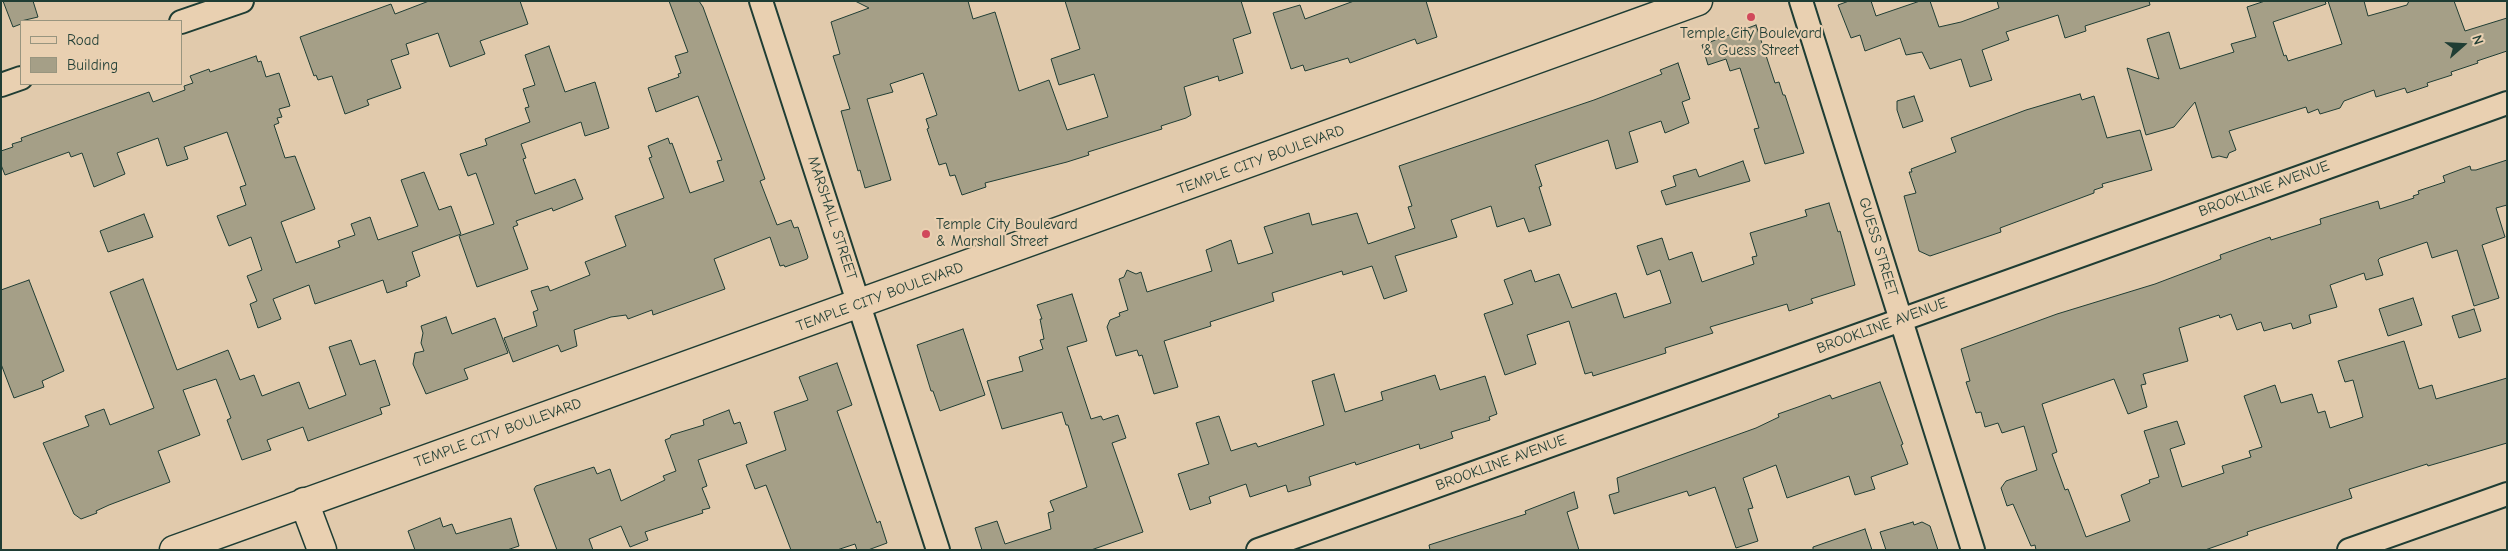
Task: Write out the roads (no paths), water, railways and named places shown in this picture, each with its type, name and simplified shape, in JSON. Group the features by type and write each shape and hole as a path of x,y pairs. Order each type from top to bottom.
{"main road":[{"name":"TEMPLE CITY BOULEVARD","path":"174,550 1698,1"},
{"path":"304,502 322,550"}],"street":[{"path":"182,22 242,1"},
{"name":"MARSHALL STREET","path":"761,1 938,550"},
{"name":"GUESS STREET","path":"1801,1 1973,550"},
{"path":"1,85 20,78"},
{"name":"BROOKLINE AVENUE","path":"1258,550 2507,103"},
{"path":"2349,550 2507,494"}],"place":[{"name":"Temple City Boulevard & Guess Street","path":"1751,17"},
{"name":"Temple City Boulevard & Marshall Street","path":"926,234"}]}
